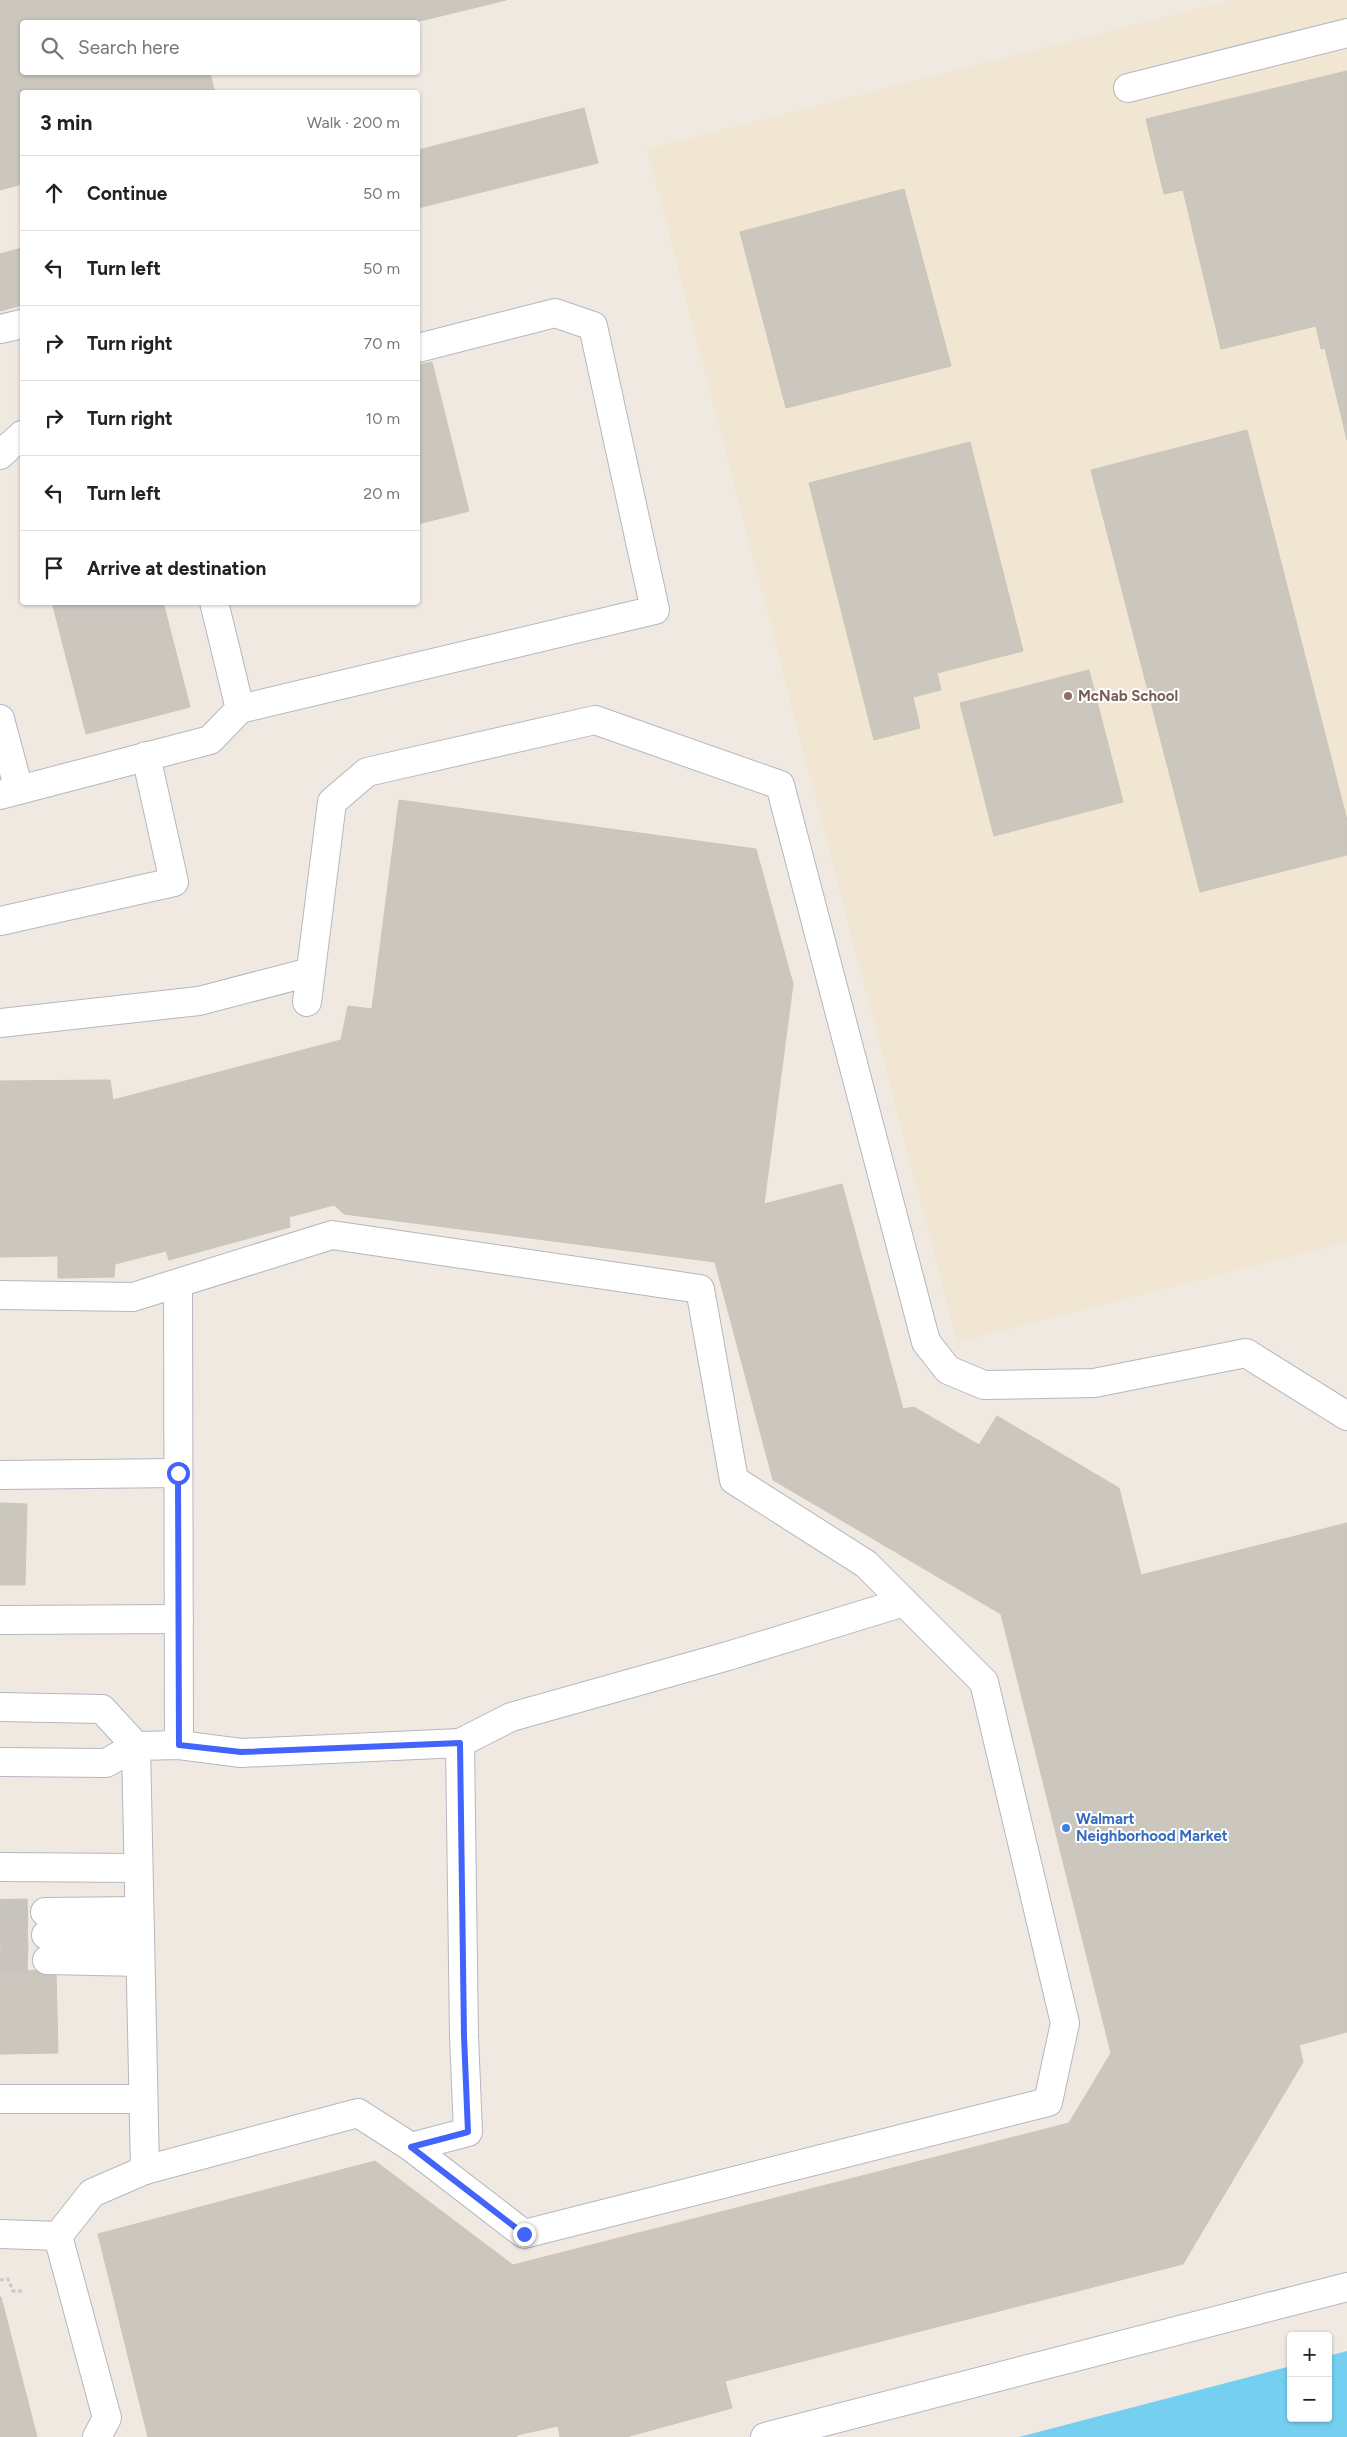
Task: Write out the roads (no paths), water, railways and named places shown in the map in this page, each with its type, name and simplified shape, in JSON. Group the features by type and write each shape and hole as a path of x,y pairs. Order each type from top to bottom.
{"lane":[{"path":"1128,88 1347,33"},
{"path":"0,719 9,792 210,740 240,709 655,610 593,326 555,313 420,347"},
{"path":"0,329 20,324"},
{"path":"0,455 20,437"},
{"path":"215,605 240,709"},
{"path":"307,1002 332,802 367,772 595,720 780,786 926,1342 948,1370 984,1385 1094,1383 1246,1353 1347,1416"},
{"path":"0,920 174,882 146,756"},
{"path":"0,1023 199,1001 310,972"},
{"path":"0,1295 133,1297 178,1285 332,1235 700,1288 734,1480 866,1564 984,1682 1065,2023 1048,2102 524,2234 411,2147 358,2113 144,2170 92,2193 58,2236"},
{"path":"178,1285 179,1745"},
{"path":"0,1475 178,1473"},
{"path":"0,1762 106,1763 136,1746 179,1745 241,1752 460,1743 511,1717 728,1656 904,1602"},
{"path":"0,1620 179,1619"},
{"path":"0,1707 102,1709 136,1746 144,2170"},
{"path":"411,2147 468,2132 464,2036 460,1743"},
{"path":"0,1867 138,1868"},
{"path":"140,1936 46,1936 140,1936"},
{"path":"0,2099 143,2099"},
{"path":"0,2234 58,2236"},
{"path":"58,2236 107,2418 97,2437"},
{"path":"765,2437 1347,2287"}],"water":[{"path":"1347,2351 1347,2437 1019,2437 1287,2367 1287,2422 1332,2422 1332,2355"}],"tunnel":[{"path":"0,1913 45,1912"},
{"path":"0,1936 46,1935"},
{"path":"0,1959 47,1960"}],"place":[{"name":"McNab School","path":"1068,696"},
{"name":"Walmart Neighborhood Market","path":"1066,1828"}]}
